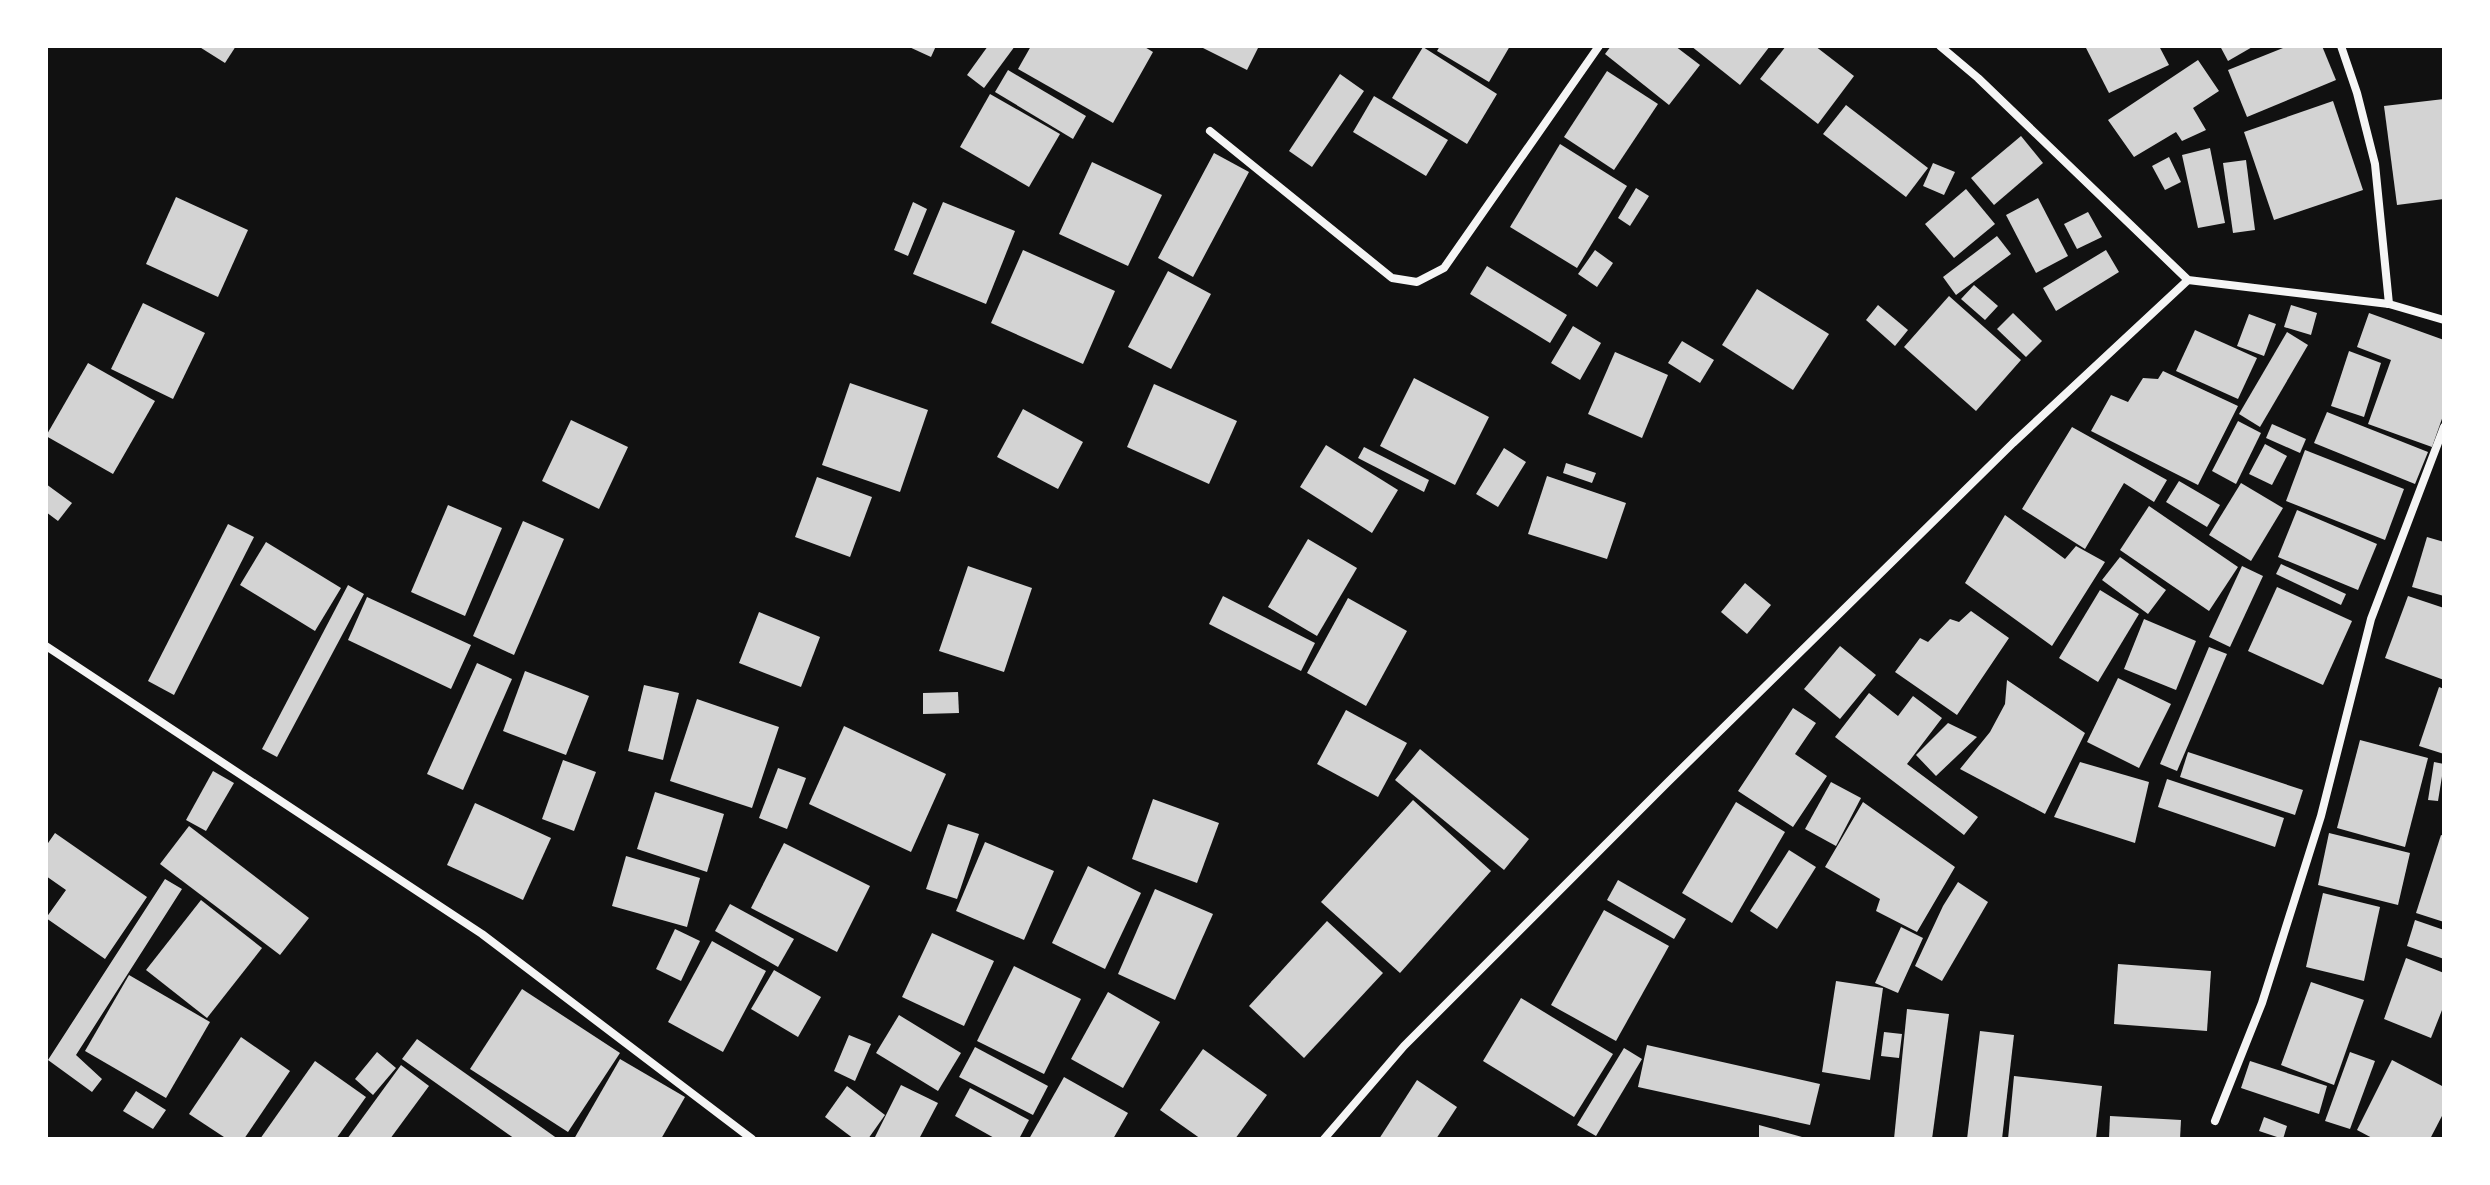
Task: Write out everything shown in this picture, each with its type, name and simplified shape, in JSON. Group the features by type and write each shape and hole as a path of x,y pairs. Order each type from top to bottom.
{"street":[{"path":"1210,131 1392,278 1417,282 1444,268 1599,46"},
{"path":"1940,46 1978,78 2188,280 2389,304 2444,320"},
{"path":"2341,46 2375,164 2389,304"},
{"path":"1324,1139 1404,1046 1668,782 2013,443 2188,280"},
{"path":"2215,1121 2262,1003 2316,830 2371,619 2444,427"},
{"path":"46,646 482,934 752,1139"}],"building":[{"path":"198,46 236,46 225,63"},
{"path":"907,46 936,46 931,57"},
{"path":"988,46 1015,46 984,88 967,75"},
{"path":"1031,46 1143,46 1153,52 1113,123 1018,69"},
{"path":"1204,46 1259,46 1247,70"},
{"path":"1440,46 1510,46 1489,82 1437,51"},
{"path":"1611,46 1675,46 1700,65 1669,105 1605,54"},
{"path":"1691,46 1770,46 1740,85"},
{"path":"1786,46 1815,46 1854,76 1818,124 1760,79"},
{"path":"2085,46 2159,46 2169,65 2109,93"},
{"path":"2220,46 2254,46 2228,61"},
{"path":"2288,46 2322,46 2336,80 2247,117 2228,70"},
{"path":"1423,47 1497,94 1467,144 1392,98"},
{"path":"2198,60 2219,91 2193,108 2206,130 2182,141 2176,132 2134,157 2108,120"},
{"path":"1008,70 1086,116 1073,139 995,92"},
{"path":"1607,71 1658,104 1614,170 1564,137"},
{"path":"1340,74 1364,91 1312,167 1289,151"},
{"path":"990,94 1060,134 1029,187 960,147"},
{"path":"1374,96 1448,140 1426,176 1353,132"},
{"path":"2444,99 2444,199 2397,205 2384,106"},
{"path":"2333,101 2363,190 2274,220 2244,132"},
{"path":"1846,105 1928,168 1906,197 1823,134"},
{"path":"2021,136 2043,163 1994,205 1971,178"},
{"path":"1560,144 1627,186 1577,268 1510,227"},
{"path":"2210,148 2225,223 2198,228 2182,155"},
{"path":"1214,153 1249,172 1193,277 1158,258"},
{"path":"2169,157 2181,182 2165,190 2152,166"},
{"path":"2246,160 2255,230 2233,233 2223,163"},
{"path":"1092,162 1162,195 1128,266 1059,234"},
{"path":"1933,163 1955,172 1944,195 1923,186"},
{"path":"1636,188 1649,196 1630,226 1618,218"},
{"path":"1966,189 1995,224 1954,258 1925,224"},
{"path":"176,197 248,230 218,297 146,264"},
{"path":"2038,198 2068,256 2036,273 2006,215"},
{"path":"913,202 927,209 908,256 894,250"},
{"path":"943,202 1015,231 986,304 913,274"},
{"path":"2088,212 2102,237 2077,249 2064,224"},
{"path":"1997,236 2011,254 1956,295 1943,277"},
{"path":"1023,250 1115,291 1083,364 991,323"},
{"path":"1595,250 1613,263 1597,287 1578,274"},
{"path":"2106,250 2119,272 2056,311 2043,288"},
{"path":"1487,266 1567,315 1550,343 1470,294"},
{"path":"1168,271 1211,294 1171,369 1128,347"},
{"path":"1974,285 1998,306 1985,320 1961,299"},
{"path":"1757,289 1829,334 1793,390 1722,345"},
{"path":"1949,296 2021,360 1976,411 1904,347"},
{"path":"143,303 205,333 173,399 111,369"},
{"path":"1878,305 1908,330 1895,346 1866,320"},
{"path":"2291,305 2317,313 2311,335 2284,327"},
{"path":"2013,313 2042,341 2026,357 1997,329"},
{"path":"2369,313 2444,340 2444,413 2432,447 2368,424 2391,360 2357,347"},
{"path":"2249,314 2276,324 2264,356 2237,346"},
{"path":"1573,326 1601,343 1580,380 1551,363"},
{"path":"2195,330 2257,358 2238,399 2176,371"},
{"path":"2287,332 2308,345 2260,427 2239,414"},
{"path":"1682,341 1714,360 1700,383 1668,363"},
{"path":"2349,351 2381,363 2364,417 2331,406"},
{"path":"1615,352 1668,375 1642,438 1588,414"},
{"path":"88,363 155,401 113,474 46,436"},
{"path":"2163,371 2238,406 2198,485 2091,431 2111,395 2128,402 2143,378 2158,379"},
{"path":"1414,378 1489,417 1455,485 1380,446"},
{"path":"850,383 928,410 900,492 822,465"},
{"path":"1154,384 1237,421 1209,484 1127,447"},
{"path":"1023,409 1083,442 1058,489 997,457"},
{"path":"2327,412 2428,452 2415,484 2314,443"},
{"path":"571,420 628,447 599,509 542,481"},
{"path":"2238,421 2261,433 2236,484 2212,471"},
{"path":"2272,424 2306,439 2300,453 2266,438"},
{"path":"2072,427 2167,480 2154,502 2124,483 2085,549 2022,509"},
{"path":"2265,444 2287,456 2272,485 2249,474"},
{"path":"1326,445 1398,490 1372,533 1300,487"},
{"path":"1364,447 1429,480 1424,492 1358,458"},
{"path":"1504,448 1526,462 1498,507 1476,494"},
{"path":"2305,450 2404,489 2385,540 2286,501"},
{"path":"1566,463 1596,473 1592,483 1563,473"},
{"path":"1547,476 1626,503 1607,559 1528,534"},
{"path":"817,477 872,497 850,557 795,537"},
{"path":"2179,481 2220,505 2207,527 2166,502"},
{"path":"2241,483 2283,508 2251,561 2209,535"},
{"path":"46,484 72,503 58,521 46,512"},
{"path":"448,505 502,528 465,616 411,592"},
{"path":"2149,506 2238,567 2209,611 2120,550"},
{"path":"2297,510 2377,544 2358,590 2278,557"},
{"path":"2005,515 2065,559 2076,546 2105,562 2052,646 1965,583"},
{"path":"523,521 564,539 514,655 473,636"},
{"path":"228,524 254,537 174,695 148,681"},
{"path":"2427,537 2444,542 2444,596 2412,587"},
{"path":"1308,539 1357,568 1317,636 1268,607"},
{"path":"266,542 341,588 315,631 240,585"},
{"path":"2120,557 2166,590 2148,614 2102,580"},
{"path":"2281,564 2346,594 2341,605 2276,574"},
{"path":"968,566 1032,588 1004,672 939,651"},
{"path":"2242,566 2263,576 2230,647 2209,637"},
{"path":"1745,583 1771,605 1747,634 1721,612"},
{"path":"348,585 364,594 277,757 262,749"},
{"path":"2277,587 2352,621 2323,685 2248,651"},
{"path":"2100,590 2139,614 2098,682 2059,658"},
{"path":"1223,596 1315,643 1301,671 1209,624"},
{"path":"2408,596 2444,608 2444,680 2385,658"},
{"path":"367,597 471,645 451,689 348,640"},
{"path":"1348,598 1407,631 1366,706 1307,673"},
{"path":"1971,611 2009,638 1957,715 1895,672 1920,638 1928,642 1950,619 1959,622"},
{"path":"759,612 820,637 801,687 739,663"},
{"path":"2144,619 2196,641 2176,690 2124,669"},
{"path":"1840,646 1876,675 1840,719 1804,689"},
{"path":"2209,647 2227,654 2177,771 2160,764"},
{"path":"477,663 512,679 463,790 427,774"},
{"path":"525,671 589,696 566,755 503,731"},
{"path":"2118,678 2171,704 2139,768 2087,742"},
{"path":"2007,680 2085,733 2045,814 1960,769 1990,732 2005,704"},
{"path":"644,685 679,693 663,760 628,751"},
{"path":"2439,687 2444,689 2444,754 2419,746"},
{"path":"958,692 959,713 923,714 923,693"},
{"path":"1869,693 1898,716 1913,696 1942,718 1907,764 1978,817 1964,835 1835,737"},
{"path":"697,699 779,727 752,808 670,781"},
{"path":"1793,708 1816,723 1795,754 1827,776 1793,827 1738,791"},
{"path":"1346,710 1407,743 1378,797 1317,764"},
{"path":"1948,723 1977,737 1936,776 1916,755"},
{"path":"844,726 946,774 911,852 809,804"},
{"path":"2360,740 2428,758 2405,847 2337,828"},
{"path":"1420,749 1529,839 1504,870 1395,780"},
{"path":"2188,752 2303,790 2295,815 2180,777"},
{"path":"563,760 596,772 574,831 542,819"},
{"path":"2080,762 2149,782 2135,843 2054,817"},
{"path":"2434,762 2444,764 2438,801 2428,800"},
{"path":"778,768 806,778 787,829 759,818"},
{"path":"213,771 234,783 206,831 186,820"},
{"path":"2167,779 2284,818 2275,847 2158,807"},
{"path":"1831,782 1861,798 1836,846 1805,829"},
{"path":"655,792 724,814 707,872 637,849"},
{"path":"1153,799 1219,823 1197,883 1132,859"},
{"path":"1413,800 1491,871 1400,973 1321,902"},
{"path":"1736,802 1785,832 1732,923 1682,893"},
{"path":"1863,802 1955,867 1917,932 1876,911 1880,899 1825,867"},
{"path":"475,803 551,838 523,900 447,865"},
{"path":"948,824 979,834 957,899 926,889"},
{"path":"189,826 309,918 280,955 160,864"},
{"path":"55,833 147,897 105,959 46,918 66,890 46,876 46,846"},
{"path":"2329,833 2410,853 2398,905 2318,885"},
{"path":"2441,835 2444,836 2444,922 2416,913"},
{"path":"985,842 1054,871 1024,940 956,911"},
{"path":"784,843 870,886 837,952 751,908"},
{"path":"1789,850 1816,867 1777,929 1750,911"},
{"path":"626,856 700,878 687,927 612,906"},
{"path":"1088,866 1141,893 1105,969 1052,943"},
{"path":"165,879 182,889 76,1055 102,1079 92,1092 48,1060"},
{"path":"1618,880 1686,919 1674,939 1607,900"},
{"path":"1958,882 1988,902 1942,981 1915,966 1943,906"},
{"path":"1155,889 1213,914 1175,1000 1118,974"},
{"path":"2323,893 2380,907 2364,981 2306,967"},
{"path":"201,900 262,948 207,1018 146,970"},
{"path":"730,904 794,939 778,967 715,931"},
{"path":"1604,910 1669,946 1616,1041 1551,1005"},
{"path":"2415,920 2444,930 2444,959 2407,946"},
{"path":"1327,921 1383,973 1304,1058 1249,1006"},
{"path":"1901,927 1923,938 1898,993 1875,983"},
{"path":"675,929 700,941 681,981 656,969"},
{"path":"932,933 994,961 964,1026 902,997"},
{"path":"712,941 766,971 723,1052 668,1022"},
{"path":"2406,958 2444,973 2444,1005 2431,1038 2384,1019"},
{"path":"2118,964 2211,971 2207,1031 2114,1024"},
{"path":"1014,966 1081,999 1044,1074 977,1041"},
{"path":"774,970 821,997 798,1037 751,1009"},
{"path":"129,975 210,1022 166,1098 85,1051"},
{"path":"1836,981 1883,988 1870,1080 1822,1072"},
{"path":"2311,982 2364,1000 2334,1085 2281,1065"},
{"path":"522,989 620,1053 568,1132 470,1069"},
{"path":"1108,992 1160,1022 1123,1088 1071,1059"},
{"path":"1521,998 1613,1054 1574,1117 1483,1061"},
{"path":"1907,1009 1949,1014 1932,1139 1894,1139"},
{"path":"899,1015 961,1053 938,1091 876,1053"},
{"path":"1980,1031 2014,1035 2002,1139 1967,1139"},
{"path":"1884,1032 1902,1034 1899,1058 1881,1056"},
{"path":"849,1035 871,1044 855,1081 834,1071"},
{"path":"241,1037 290,1071 244,1139 227,1139 189,1114"},
{"path":"417,1039 558,1139 515,1139 402,1059"},
{"path":"1647,1045 1820,1084 1810,1125 1638,1087"},
{"path":"975,1047 1048,1086 1033,1115 959,1077"},
{"path":"1624,1048 1642,1059 1596,1136 1577,1125"},
{"path":"1203,1049 1267,1095 1235,1139 1201,1139 1160,1110"},
{"path":"377,1052 396,1068 373,1095 355,1079"},
{"path":"2350,1052 2375,1061 2350,1129 2325,1121"},
{"path":"620,1059 685,1097 661,1139 574,1139"},
{"path":"2392,1060 2444,1087 2444,1112 2430,1139 2374,1139 2357,1130"},
{"path":"315,1061 366,1097 336,1139 260,1139"},
{"path":"2250,1061 2327,1086 2319,1114 2241,1088"},
{"path":"401,1065 429,1086 390,1139 347,1139"},
{"path":"2014,1076 2102,1086 2096,1139 2008,1139"},
{"path":"1064,1077 1128,1113 1113,1139 1029,1139"},
{"path":"1417,1080 1457,1107 1436,1139 1379,1139"},
{"path":"901,1085 938,1103 919,1139 874,1139"},
{"path":"847,1086 885,1115 868,1139 854,1139 825,1117"},
{"path":"970,1088 1029,1120 1019,1139 996,1139 955,1116"},
{"path":"136,1091 166,1110 153,1129 123,1111"},
{"path":"2110,1116 2181,1120 2180,1139 2109,1139"},
{"path":"2264,1117 2287,1126 2283,1139 2259,1131"},
{"path":"1759,1125 1802,1137 1759,1139"}]}
